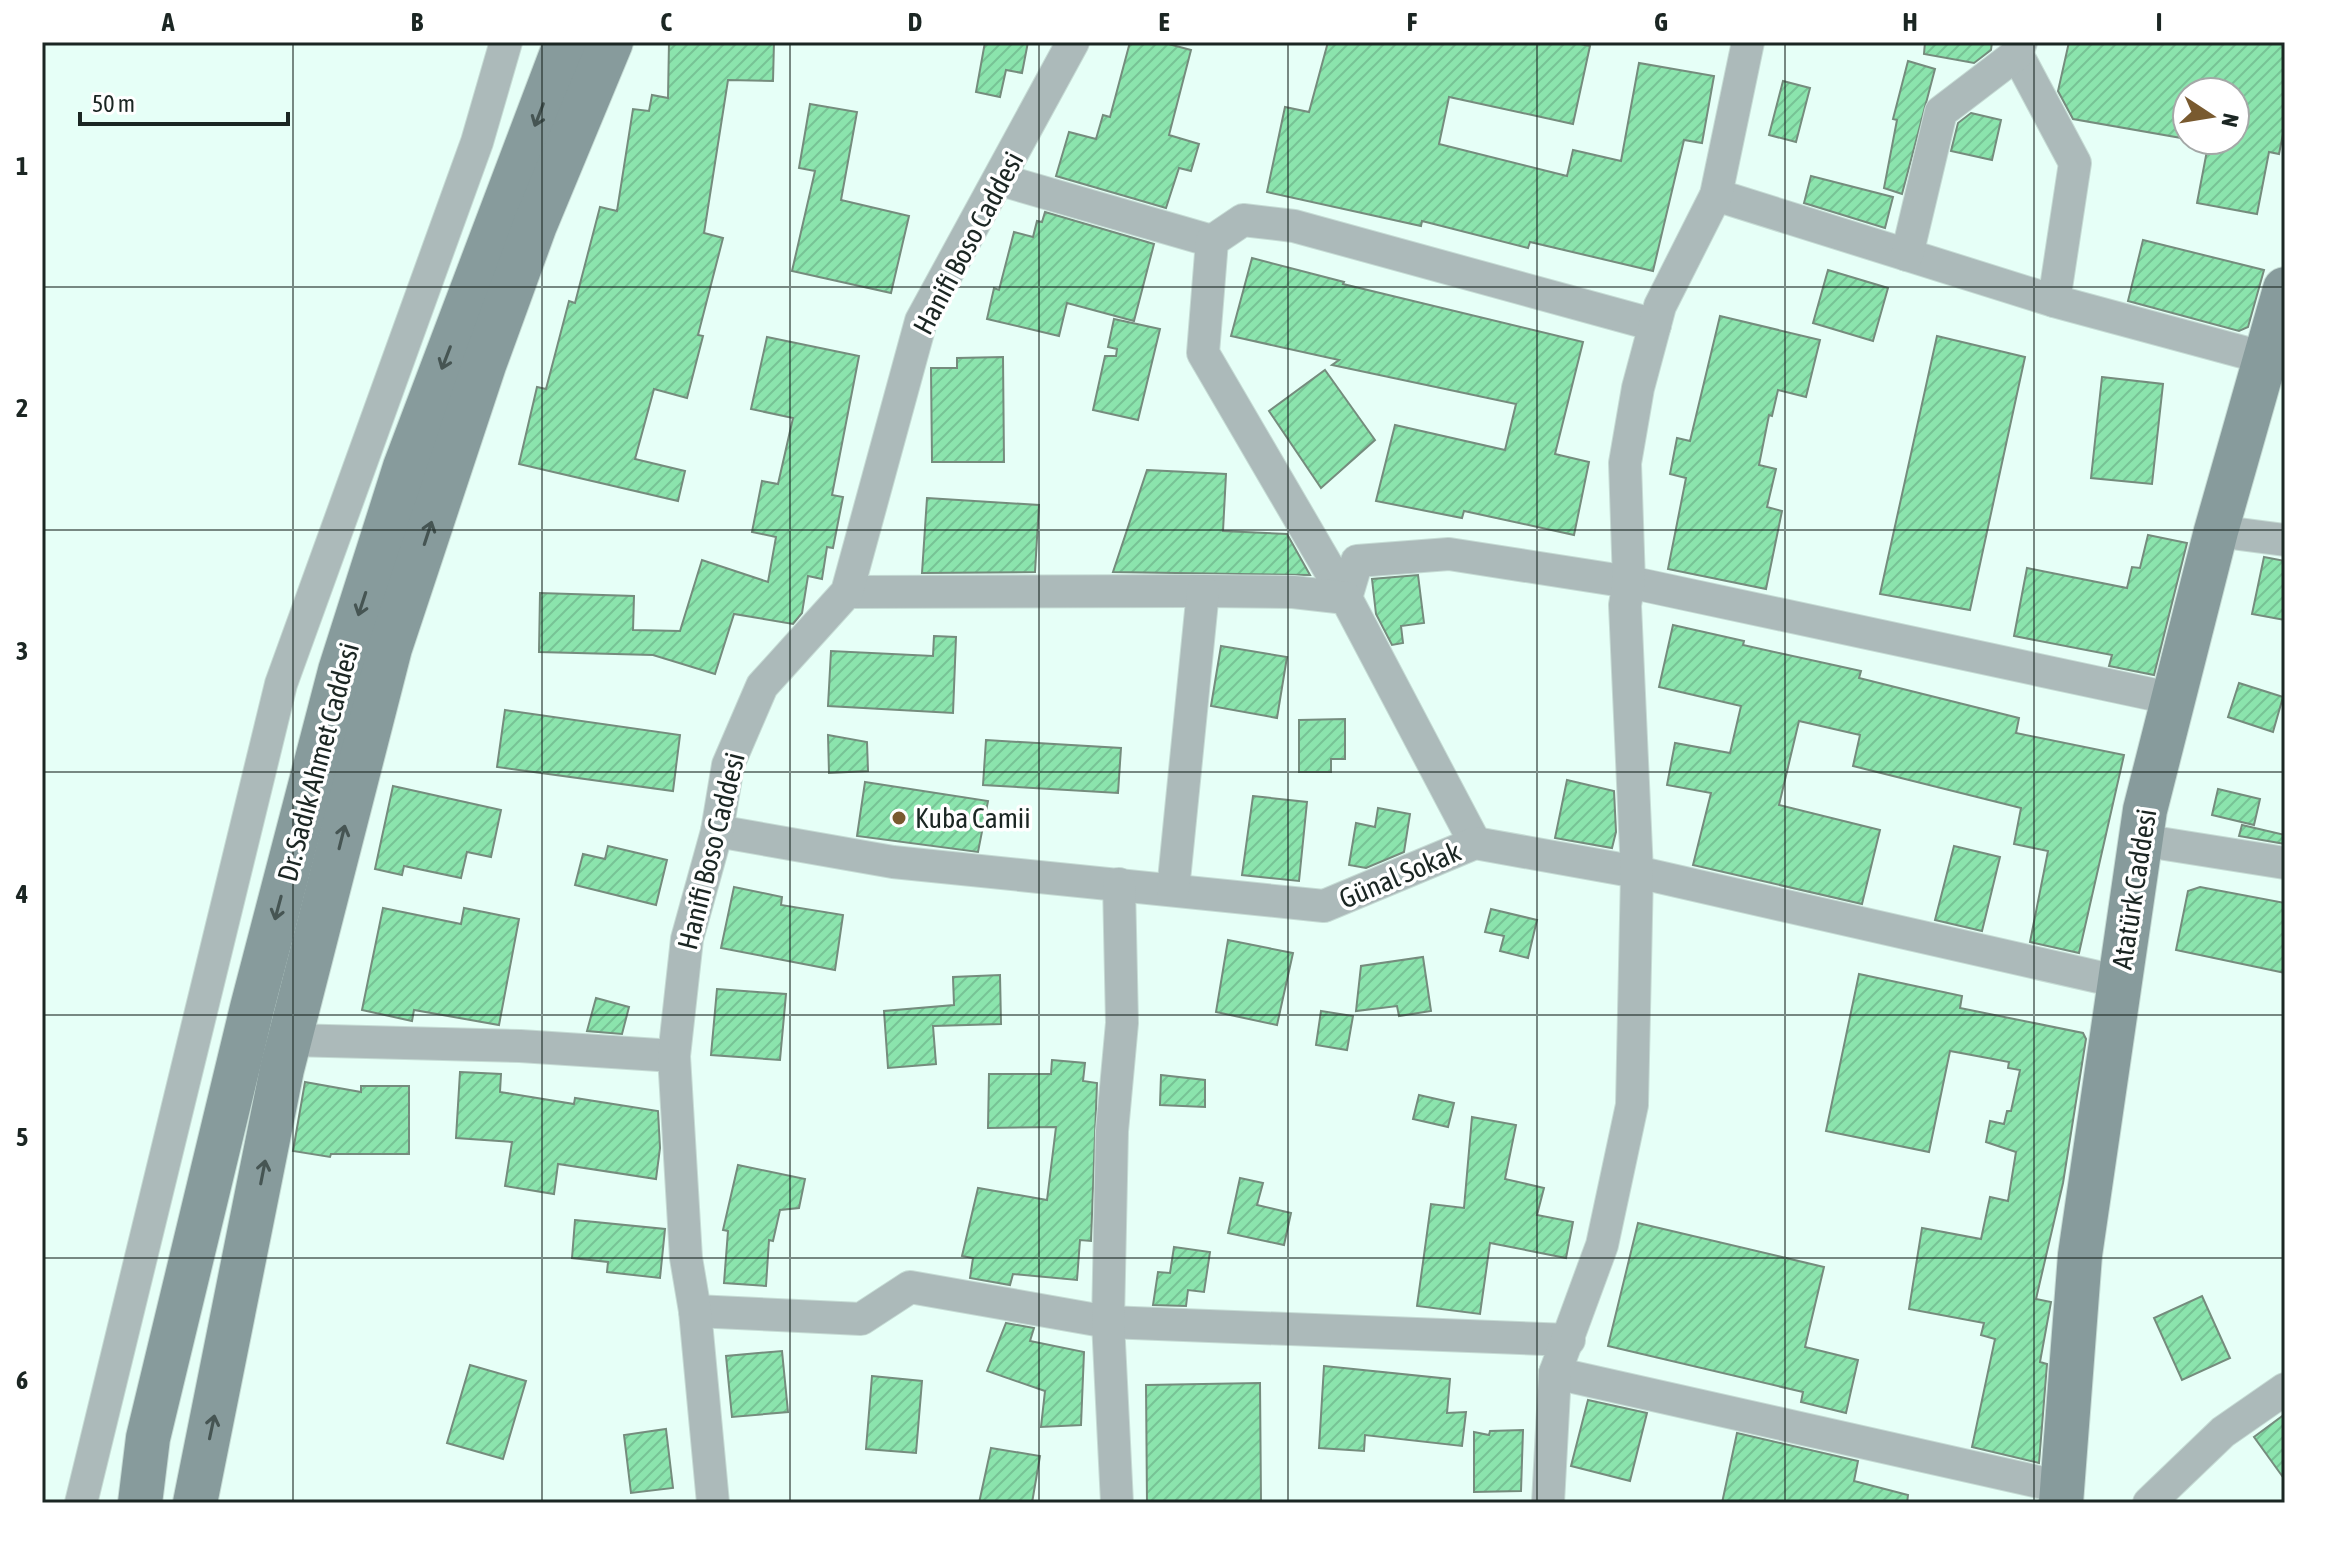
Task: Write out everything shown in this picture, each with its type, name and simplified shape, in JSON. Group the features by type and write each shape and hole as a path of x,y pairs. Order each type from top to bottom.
{"street":[{"path":"81,1503 281,684 477,142 506,42"},
{"name":"Dr. Sadık Ahmet Caddesi","path":"140,1503 152,1422 252,1008 340,671 405,467 566,42"},
{"name":"Dr. Sadık Ahmet Caddesi","path":"195,1503 290,1040 390,648 499,323 535,225 611,42"},
{"name":"Hanifi Boso Caddesi","path":"713,1503 695,1311 686,1258 674,1056 687,939 717,831 728,765 762,686 847,592 921,321 1001,180 1073,42"},
{"path":"1548,1503 1555,1373 1602,1245 1632,1105 1637,872 1625,605 1629,582 1625,463 1638,388 1660,306 1716,195 1748,42"},
{"path":"1907,255 1941,112 2019,48 2075,163 2054,301"},
{"path":"1001,180 1212,241"},
{"path":"1716,195 2054,301 2265,358"},
{"path":"1212,241 1243,220 1294,226 1655,325"},
{"path":"1212,241 1203,353 1346,598 1475,843"},
{"name":"Atatürk Caddesi","path":"2061,1495 2080,1255 2140,840 2216,531 2285,289"},
{"path":"2216,531 2285,540"},
{"path":"1346,598 1357,561 1449,554 1629,582 2174,699"},
{"path":"1173,890 1203,591"},
{"path":"847,592 1293,592 1346,598"},
{"name":"Günal Sokak","path":"717,831 893,862 1324,906 1475,843 1637,872 2120,982"},
{"path":"2140,840 2285,863"},
{"path":"1117,1503 1108,1322 1112,1131 1122,1023 1119,884"},
{"path":"290,1040 520,1046 674,1056"},
{"path":"695,1311 861,1319 910,1287 1108,1322 1569,1340"},
{"path":"1555,1373 2061,1495"},
{"path":"2149,1503 2223,1432 2285,1389"}],"building":[{"path":"669,42 774,42 773,81 728,80 704,233 723,238 698,335 703,336 687,398 654,389 635,459 685,471 678,501 519,464 537,387 546,389 569,301 575,303 600,207 617,211 633,109 649,111 652,95 668,98"},
{"path":"985,42 1028,42 1022,73 1006,70 1000,97 976,92"},
{"path":"1130,42 1161,42 1191,50 1169,135 1199,144 1191,171 1179,168 1166,208 1056,176 1069,132 1096,139 1103,115 1110,117"},
{"path":"1328,42 1571,42 1590,46 1573,124 1449,97 1439,144 1567,176 1573,150 1621,161 1639,63 1714,76 1702,143 1684,140 1653,271 1530,242 1528,248 1422,221 1421,226 1267,192 1285,107 1309,112"},
{"path":"1925,42 1992,42 1991,50 1974,63 1924,54"},
{"path":"2069,42 2285,42 2285,124 2279,154 2269,152 2257,214 2197,203 2206,156 2251,156 2251,76 2171,76 2171,136 2073,119 2058,91"},
{"path":"1908,61 1935,69 1902,194 1884,188 1897,120 1893,119"},
{"path":"1783,81 1810,88 1796,142 1769,135"},
{"path":"810,104 857,112 841,200 909,216 891,293 792,271 815,171 799,168"},
{"path":"1971,113 2001,120 1992,160 1951,151 1958,123"},
{"path":"1811,176 1893,197 1885,228 1804,203"},
{"path":"1045,212 1154,244 1134,321 1067,303 1059,336 987,319 994,288 999,290 1014,232 1033,237 1037,221 1042,222"},
{"path":"2143,240 2264,270 2248,327 2239,331 2128,301"},
{"path":"1252,258 1343,284 1583,342 1555,454 1589,462 1574,535 1464,511 1462,518 1376,501 1395,425 1505,450 1516,404 1332,365 1339,360 1231,336"},
{"path":"1828,270 1888,288 1873,341 1813,323"},
{"path":"1720,316 1820,340 1806,397 1778,390 1772,416 1769,415 1759,465 1776,469 1767,507 1782,511 1766,589 1668,569 1686,478 1670,474 1677,438 1690,441"},
{"path":"1114,319 1160,329 1138,420 1093,410 1105,356 1116,356 1117,349 1108,347"},
{"path":"1937,336 2025,357 1970,610 1880,594"},
{"path":"767,337 859,356 832,495 843,497 833,548 827,547 822,579 808,576 802,613 793,624 734,614 715,674 653,655 539,652 540,593 634,596 633,630 680,631 702,560 768,582 776,537 752,532 762,481 778,484 793,418 751,409"},
{"path":"1003,357 1004,462 932,462 931,368 957,368 957,358"},
{"path":"1325,370 1375,440 1321,488 1269,411"},
{"path":"2102,377 2163,384 2152,484 2091,478"},
{"path":"1147,470 1226,474 1223,531 1287,534 1310,575 1113,572"},
{"path":"927,498 1039,505 1035,572 922,573"},
{"path":"2148,535 2187,543 2154,675 2109,666 2112,655 2014,636 2027,568 2127,588 2132,567 2140,568"},
{"path":"2264,557 2285,561 2285,620 2252,614"},
{"path":"1418,575 1424,623 1401,626 1403,643 1392,645 1376,614 1372,579"},
{"path":"1673,625 1744,641 1743,645 1861,671 1859,678 2019,718 2016,733 2124,755 2079,953 2030,942 2048,851 2014,844 2021,808 1853,766 1860,735 1799,721 1779,805 1880,830 1862,904 1693,865 1711,793 1667,785 1675,743 1730,753 1741,706 1659,687"},
{"path":"934,636 956,637 953,713 828,706 831,651 933,656"},
{"path":"1221,646 1287,657 1277,718 1211,706"},
{"path":"2239,683 2283,697 2273,732 2228,717"},
{"path":"505,710 680,735 673,791 497,767"},
{"path":"1345,719 1345,759 1331,759 1331,772 1299,772 1299,720"},
{"path":"828,735 867,742 868,771 829,773"},
{"path":"986,740 1121,748 1118,793 983,785"},
{"path":"1567,780 1614,791 1616,832 1612,848 1555,838"},
{"name":"Kuba Camii","path":"865,782 988,801 978,852 857,836"},
{"path":"393,786 501,810 491,857 467,852 461,878 404,866 402,875 375,869"},
{"path":"2218,789 2260,799 2254,825 2212,815"},
{"path":"1253,796 1307,802 1299,881 1242,875"},
{"path":"1378,808 1410,814 1404,852 1366,868 1349,865 1356,823 1375,827"},
{"path":"2242,825 2285,835 2285,844 2239,836"},
{"path":"608,846 667,860 656,905 575,885 583,854 605,859"},
{"path":"1954,846 2000,857 1982,931 1935,920"},
{"path":"734,887 782,897 781,905 843,915 835,970 721,948"},
{"path":"2200,887 2285,903 2285,973 2176,950 2188,891"},
{"path":"383,908 461,924 464,908 519,919 499,1025 414,1010 412,1021 362,1010"},
{"path":"1491,909 1537,920 1528,958 1500,951 1504,936 1485,932"},
{"path":"1228,940 1293,953 1277,1025 1216,1012"},
{"path":"1423,957 1431,1011 1399,1016 1397,1006 1356,1011 1361,966"},
{"path":"1859,974 1962,996 1960,1008 2083,1033 2086,1039 2063,1183 2036,1299 2051,1302 2040,1362 2047,1364 2039,1463 1972,1447 1995,1339 1981,1335 1984,1323 1909,1309 1922,1228 1981,1239 1990,1197 2008,1201 2016,1152 1986,1142 1990,1121 2004,1124 2007,1111 2011,1111 2020,1070 2008,1068 2009,1062 1950,1051 1929,1152 1826,1131"},
{"path":"1000,975 1001,1024 933,1026 936,1064 888,1068 884,1011 954,1005 953,977"},
{"path":"717,989 786,994 780,1060 711,1055"},
{"path":"596,998 629,1007 622,1034 587,1031"},
{"path":"1321,1011 1353,1016 1347,1050 1316,1045"},
{"path":"1052,1060 1085,1063 1083,1081 1097,1083 1091,1241 1080,1240 1077,1280 1013,1274 1010,1285 970,1278 973,1258 962,1256 978,1188 1047,1200 1056,1127 988,1128 989,1074 1051,1074"},
{"path":"460,1072 501,1074 500,1092 574,1104 575,1098 658,1111 660,1148 656,1179 558,1164 554,1194 505,1186 512,1142 456,1138"},
{"path":"1161,1075 1205,1080 1205,1107 1160,1105"},
{"path":"305,1082 361,1092 361,1086 409,1086 409,1154 331,1154 330,1157 293,1151"},
{"path":"1419,1095 1454,1103 1448,1127 1413,1119"},
{"path":"1472,1117 1516,1125 1505,1179 1544,1188 1537,1215 1573,1222 1566,1258 1490,1243 1480,1314 1417,1306 1431,1204 1464,1208"},
{"path":"738,1165 805,1179 799,1208 780,1210 773,1241 769,1240 766,1286 724,1283 728,1231 723,1230"},
{"path":"1240,1178 1263,1183 1257,1205 1291,1213 1284,1245 1228,1233"},
{"path":"575,1220 665,1229 660,1278 607,1272 608,1262 572,1258"},
{"path":"1638,1223 1824,1267 1805,1347 1858,1360 1846,1413 1801,1402 1803,1392 1608,1346"},
{"path":"1174,1247 1210,1252 1204,1292 1188,1290 1186,1306 1153,1305 1158,1272 1170,1273"},
{"path":"2202,1296 2230,1358 2182,1380 2154,1318"},
{"path":"1006,1323 1034,1328 1030,1341 1084,1352 1081,1425 1041,1427 1045,1391 987,1371"},
{"path":"782,1351 788,1412 732,1417 726,1356"},
{"path":"470,1365 526,1381 503,1459 447,1443"},
{"path":"1324,1366 1450,1379 1447,1413 1466,1412 1462,1446 1365,1435 1364,1451 1319,1448"},
{"path":"872,1376 922,1381 916,1453 866,1449"},
{"path":"1260,1383 1261,1503 1147,1503 1146,1385"},
{"path":"1588,1400 1647,1413 1630,1481 1571,1466"},
{"path":"2285,1414 2285,1480 2254,1437"},
{"path":"666,1429 673,1488 631,1493 624,1435"},
{"path":"1523,1430 1521,1491 1474,1492 1474,1432 1489,1435 1490,1431"},
{"path":"1737,1433 1858,1461 1854,1481 1908,1495 1907,1503 1722,1503"},
{"path":"991,1448 1040,1456 1032,1503 979,1503"}],"place":[{"name":"Kuba Camii","path":"899,818"}]}
